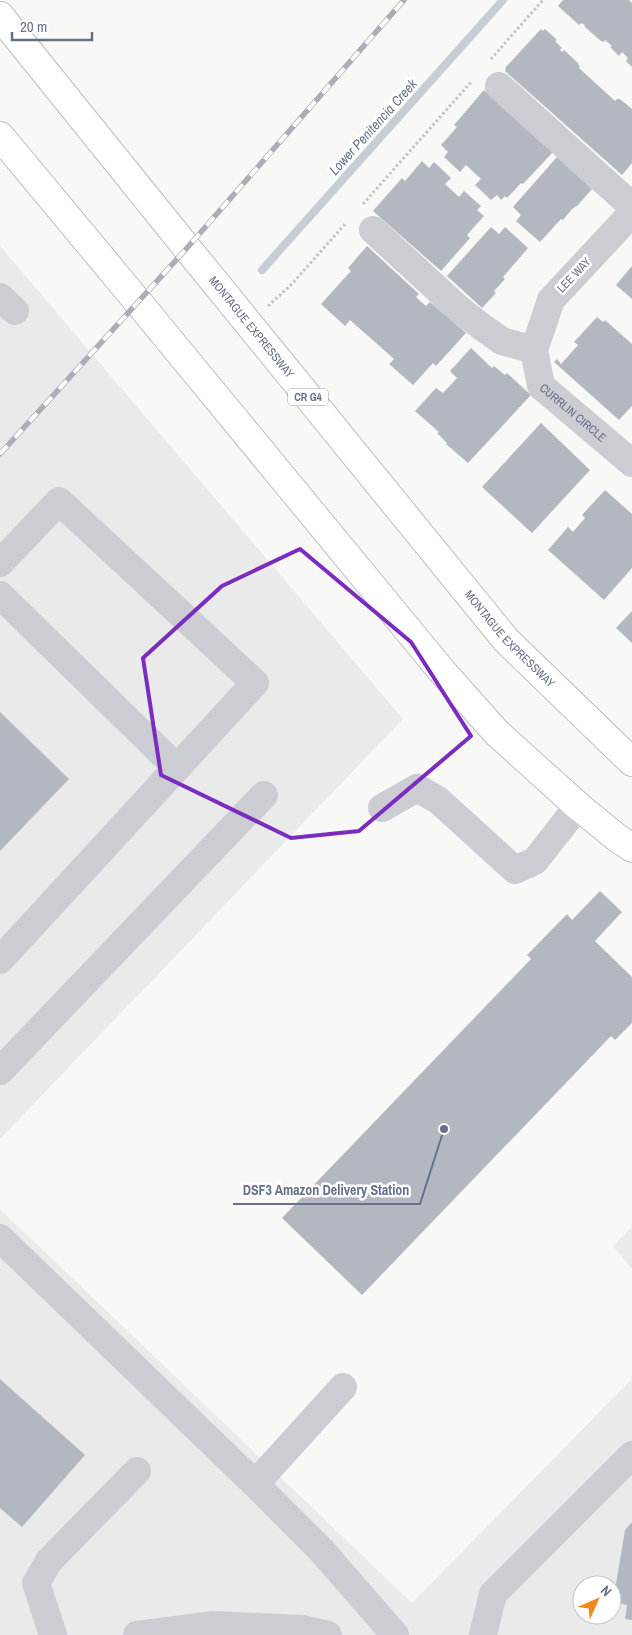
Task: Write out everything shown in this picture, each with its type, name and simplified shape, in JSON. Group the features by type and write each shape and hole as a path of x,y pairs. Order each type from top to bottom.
{"highway":[{"name":"MONTAGUE EXPRESSWAY","path":"0,16 506,640 632,762"},
{"path":"0,136 145,309 441,670 497,733 578,806 632,848"}],"street":[{"path":"492,76 632,206"},
{"name":"LEE WAY","path":"534,350 551,300 632,213"},
{"path":"361,224 482,327 502,341 534,350"},
{"name":"CURRLIN CIRCLE","path":"534,350 541,386 632,463"},
{"path":"0,564 59,501 255,683 0,960"},
{"path":"0,595 177,768"},
{"path":"382,808 417,788 438,800 515,870 535,861 578,806"},
{"path":"0,1071 264,795"},
{"path":"0,1238 256,1484 322,1551 395,1635"},
{"path":"256,1484 343,1387"},
{"path":"483,1635 493,1594 632,1455"},
{"path":"53,1635 36,1583 48,1561 137,1471"},
{"path":"137,1635 214,1625 302,1629 328,1635"}],"path":[{"path":"492,76 543,0"},
{"path":"362,205 472,80"},
{"path":"248,324 361,224"}],"highlighted area":[{"path":"300,549 411,642 471,736 359,831 291,838 161,775 143,658 222,586"}],"shaded area":[{"path":"0,246 403,719 0,1139"},
{"path":"0,1209 412,1603 632,1379 632,1635 0,1635"},
{"path":"632,1227 632,1269 613,1246"}],"building":[{"path":"563,0 629,0 632,3 632,67 626,61 628,58 622,52 619,56 605,40 604,42 601,41 585,25 581,23 579,25 558,6"},
{"path":"541,29 543,31 545,29 557,40 555,41 562,48 560,50 562,52 564,50 579,64 579,68 615,101 620,99 632,109 632,163 622,175 505,71 505,68"},
{"path":"484,90 553,152 523,184 521,183 507,198 505,196 501,200 497,195 491,200 475,185 481,179 466,165 460,172 444,157 448,152 441,145 457,127 454,125"},
{"path":"557,157 592,189 540,242 516,221 521,215 513,207"},
{"path":"422,161 429,168 434,162 451,178 445,184 459,197 464,191 481,206 477,210 484,216 467,235 470,238 441,271 373,211 402,178 405,181"},
{"path":"491,227 499,234 505,227 528,248 503,277 505,279 494,291 496,293 482,308 447,276"},
{"path":"367,246 419,294 416,297 426,306 430,302 466,333 436,366 433,363 413,385 389,364 394,359 350,320 345,326 321,304 351,271 348,268"},
{"path":"632,266 632,299 616,285"},
{"path":"597,317 603,322 605,320 632,344 632,406 619,420 554,362 557,359 561,364 578,345 574,342"},
{"path":"471,348 492,368 494,366 505,375 507,373 531,395 468,463 446,444 437,433 439,432 415,411 436,388 443,393 457,378 450,371"},
{"path":"541,423 590,470 532,533 482,487"},
{"path":"605,490 632,514 632,568 604,600 548,550 568,527 573,532 585,518 582,515"},
{"path":"632,611 632,643 616,628"},
{"path":"0,712 69,779 0,851"},
{"path":"600,891 622,912 595,941 632,977 632,1023 615,1040 611,1036 362,1295 282,1218 531,959 527,955 567,914 572,920"},
{"path":"0,1379 85,1455 22,1527 0,1508"},
{"path":"632,1522 632,1620 625,1619 627,1605 622,1604 622,1575 618,1575 625,1530"}],"waterway":[{"name":"Lower Penitencia Creek","path":"262,270 503,0"}],"railway":[{"path":"0,454 187,248 404,0"}],"place":[{"name":"DSF3 Amazon Delivery Station","path":"444,1129"}]}
